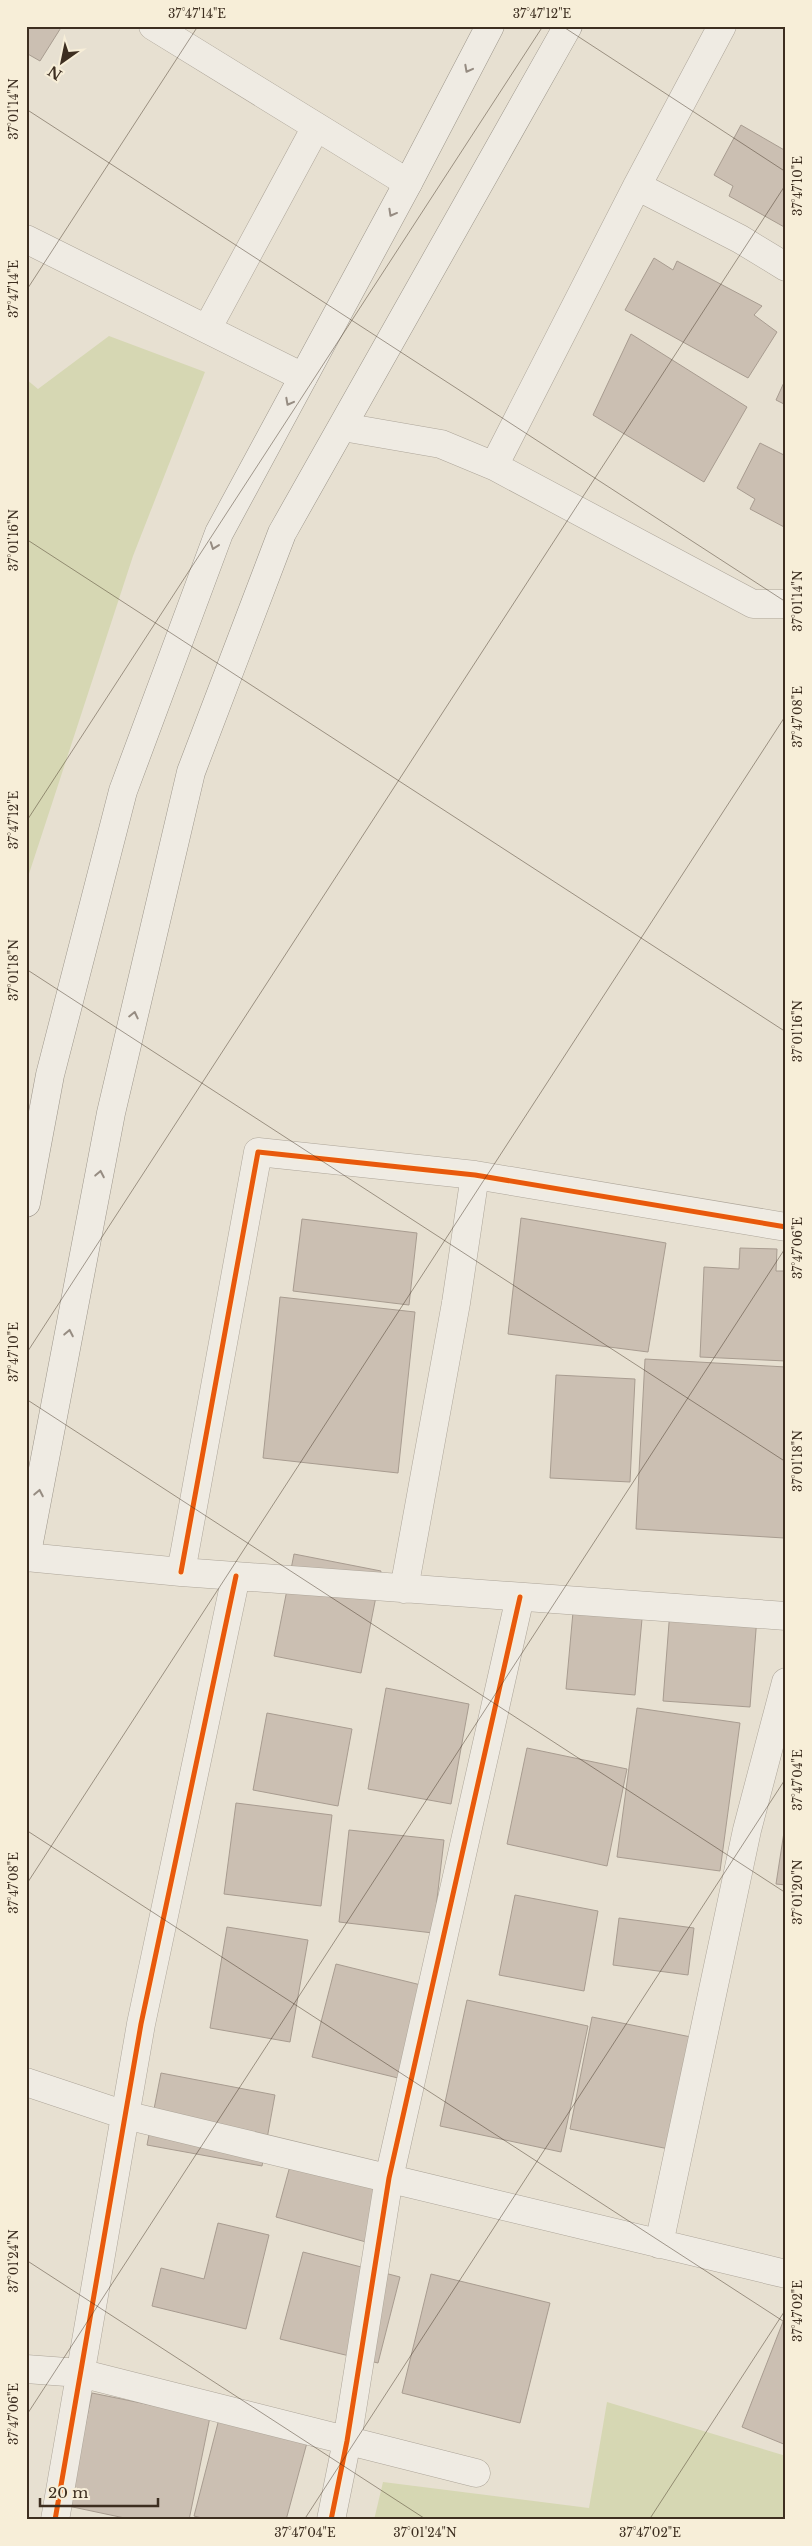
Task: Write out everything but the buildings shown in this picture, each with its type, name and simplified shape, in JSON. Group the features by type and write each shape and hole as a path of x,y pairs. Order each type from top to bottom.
{"street":[{"path":"153,26 408,183"},
{"path":"26,1203 50,1075 123,791 218,533 408,183 490,26"},
{"path":"568,26 282,533 191,772 111,1113 26,1557 181,1572 786,1616"},
{"path":"494,466 637,186 722,26"},
{"path":"208,329 316,127"},
{"path":"637,186 740,239 786,267"},
{"path":"26,239 303,377"},
{"path":"343,427 441,444 494,466 753,604 786,604"},
{"path":"181,1572 258,1152 475,1175 786,1227"},
{"path":"404,1589 456,1303 475,1175"},
{"path":"55,2520 143,2014 236,1576"},
{"path":"332,2520 347,2441 389,2178 520,1597"},
{"path":"659,2244 747,1830 786,1682"},
{"path":"26,2082 125,2116 786,2274"},
{"path":"26,2369 80,2373 476,2473"}],"green space":[{"path":"109,336 205,372 133,556 26,883 26,379 38,389"},
{"path":"607,2402 786,2456 786,2520 374,2520 383,2482 589,2508"}],"cycle path":[{"path":"181,1572 258,1152 475,1175 786,1227"},
{"path":"55,2520 141,2024 236,1576"},
{"path":"331,2520 347,2441 389,2178 520,1597"}]}
